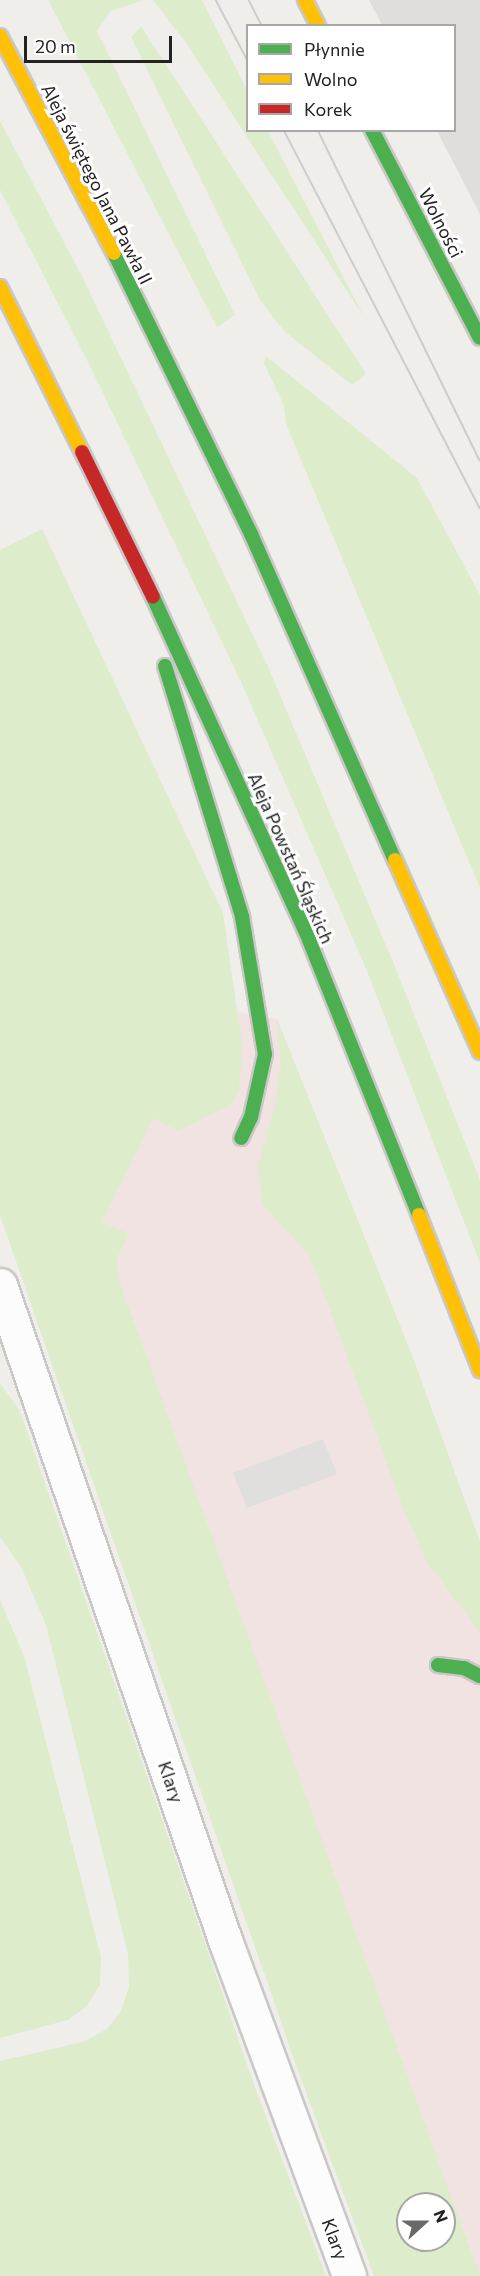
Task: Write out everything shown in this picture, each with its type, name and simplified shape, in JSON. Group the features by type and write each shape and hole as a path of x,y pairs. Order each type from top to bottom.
{"main road":[{"path":"305,0 317,24"},
{"name":"Aleja świętego Jana Pawła II","path":"0,36 145,318 251,534 480,1052"},
{"name":"Wolności","path":"373,132 478,335"},
{"name":"Aleja Powstań Śląskich","path":"0,287 127,541 309,940 480,1370"},
{"path":"127,541 242,917 265,1054 251,1117 241,1138"},
{"path":"438,1665 464,1668 480,1676"}],"street":[{"name":"Klary","path":"0,1285 229,1951 349,2276"}],"shaded area":[{"path":"369,0 480,0 480,214 438,132 456,132 456,24 381,24"},
{"path":"236,1012 277,1019 413,1358 480,1542 480,2276 374,2276 299,2073 0,1215 0,1099"},
{"path":"323,1439 337,1474 247,1508 233,1473"}],"green space":[{"path":"48,0 144,0 111,11 97,31 235,315 217,327"},
{"path":"153,0 202,0 246,88 246,132 269,132 364,317 186,43"},
{"path":"141,26 366,374 352,385 284,331 260,300 131,37"},
{"path":"0,121 83,278 269,669 393,962 480,1180 480,1263 365,966 241,682 91,368 0,190"},
{"path":"266,356 417,478 480,595 480,888 286,424 284,406 264,363"},
{"path":"42,529 223,913 242,1045 239,1091 231,1105 178,1131 154,1118 102,1222 129,1234 117,1258 117,1275 450,2192 396,2192 396,2252 456,2252 456,2210 480,2276 374,2276 299,2073 0,1215 0,550"},
{"path":"277,1019 413,1358 480,1542 480,1632 427,1562 406,1515 310,1256 263,1205 258,1167 275,1105 281,1065"},
{"path":"0,1383 20,1411 256,2090 326,2276 0,2276 0,2061 83,2042 107,2029 121,2011 129,1987 128,1954 46,1625 22,1569 0,1537"},
{"path":"0,1600 24,1656 101,1957 100,1984 87,2006 68,2020 0,2038"}],"tram line":[{"path":"216,0 246,57"},
{"path":"249,0 261,24"},
{"path":"285,132 480,508"},
{"path":"319,132 480,460"}],"traffic: fast":[{"path":"373,132 480,338"},
{"path":"114,253 251,534 395,860"},
{"path":"153,597 309,940 419,1215"},
{"path":"165,666 242,917 265,1054 251,1117 241,1138"},
{"path":"438,1665 464,1668 480,1676"}],"traffic: slow":[{"path":"305,0 317,24"},
{"path":"0,36 114,253"},
{"path":"0,287 82,452"},
{"path":"395,860 480,1052"},
{"path":"419,1215 480,1370"}],"traffic: jam":[{"path":"82,452 153,597"}]}
